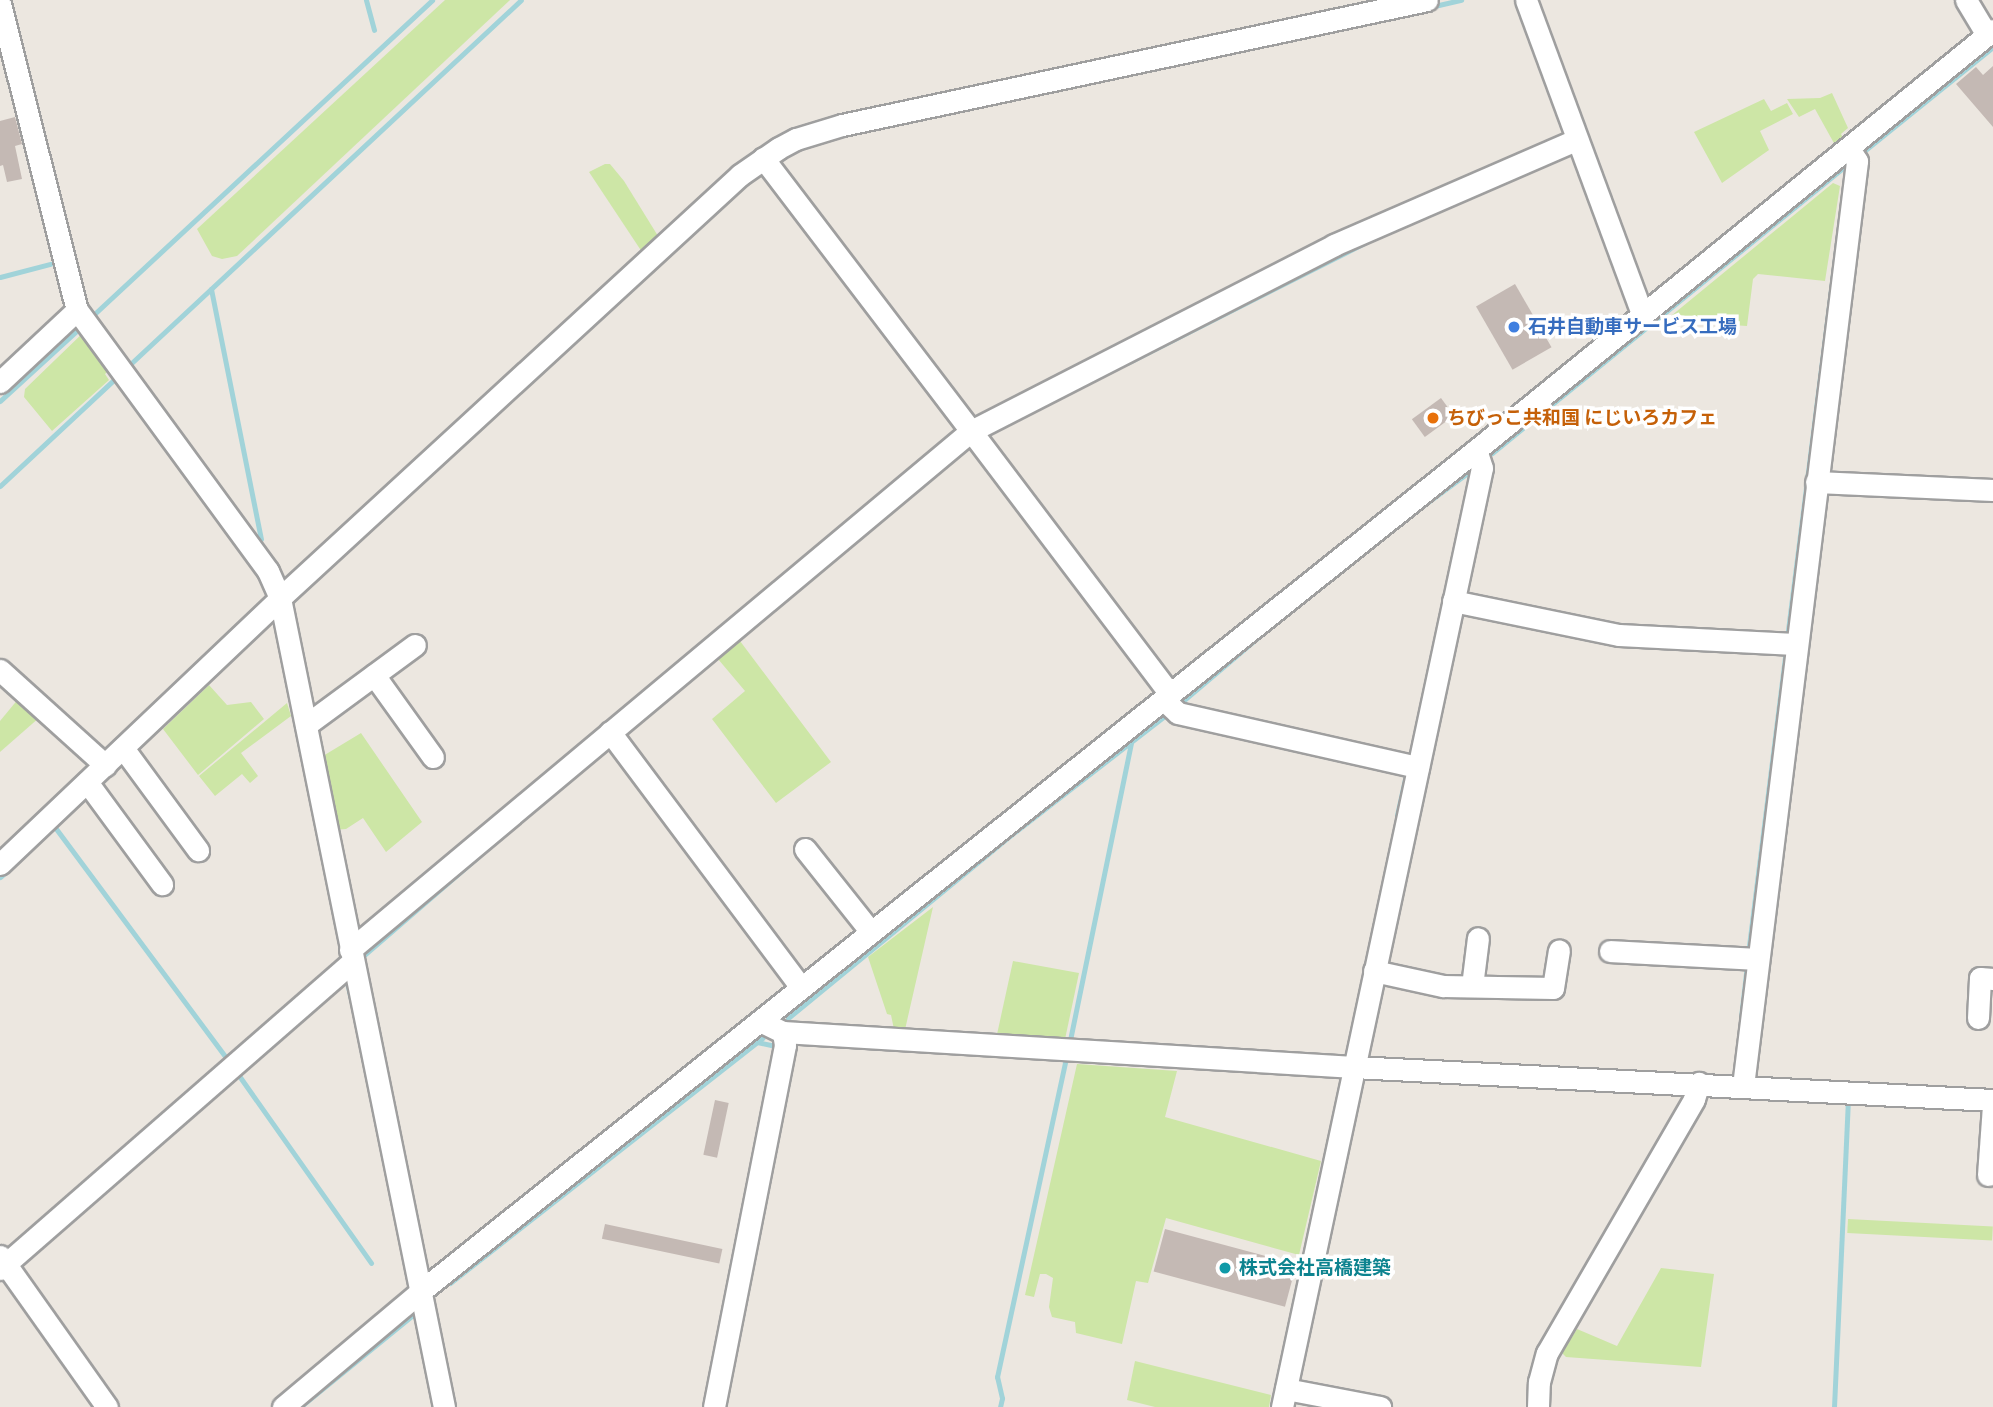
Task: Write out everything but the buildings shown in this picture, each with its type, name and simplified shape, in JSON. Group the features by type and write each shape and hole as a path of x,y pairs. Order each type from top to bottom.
{"street":[{"path":"0,864 281,598 740,175 767,163 796,139 842,125 1427,0"},
{"path":"1526,0 1577,145 1643,314"},
{"path":"283,1407 421,1291 1643,314 1853,154 1990,33 1966,0"},
{"path":"0,4 83,317 268,571 281,598 444,1407"},
{"path":"107,1407 5,1266 233,1065 351,956 614,738 971,431 1334,245 1577,145"},
{"path":"1743,1086 1789,643 1816,482 1853,154"},
{"path":"767,163 971,431 1178,713 1418,767"},
{"path":"0,382 83,317"},
{"path":"1380,1407 1284,1398 1482,468 1476,450"},
{"path":"1816,482 1993,490"},
{"path":"1453,601 1619,635 1789,643"},
{"path":"306,725 415,645"},
{"path":"0,670 105,765"},
{"path":"374,675 433,757"},
{"path":"614,738 801,987"},
{"path":"123,747 198,850"},
{"path":"87,782 162,884"},
{"path":"805,849 871,932"},
{"path":"1472,986 1478,938"},
{"path":"1374,971 1443,986 1553,988 1559,950"},
{"path":"1610,951 1757,959"},
{"path":"1978,1018 1980,978 1993,978"},
{"path":"760,1021 784,1038 1069,1050 1993,1100"},
{"path":"714,1407 784,1038"},
{"path":"1538,1407 1539,1382 1547,1353 1694,1099 1699,1083"},
{"path":"1988,1175 1993,1106"}],"green space":[{"path":"445,0 510,0 237,256 222,259 212,256 197,229"},
{"path":"1832,93 1848,128 1841,134 1843,138 1835,145 1815,109 1799,117 1787,99 1820,98"},
{"path":"1764,99 1771,111 1787,103 1793,114 1760,131 1769,150 1722,183 1694,132"},
{"path":"610,164 624,181 658,236 642,252 589,172"},
{"path":"1833,183 1840,186 1825,281 1758,274 1753,279 1747,326 1671,321 1671,316"},
{"path":"86,330 112,367 105,374 109,380 52,431 24,397 25,389"},
{"path":"740,641 831,762 776,803 712,719 745,691 718,659"},
{"path":"209,685 227,705 251,702 264,719 198,775 163,729"},
{"path":"19,698 40,717 0,752 0,721"},
{"path":"287,703 291,716 241,753 258,776 250,783 242,774 215,796 199,776"},
{"path":"361,733 422,822 386,852 363,818 346,829 333,830 318,759"},
{"path":"933,907 904,1034 895,1034 891,1015 887,1014 868,957"},
{"path":"1013,961 1079,973 1064,1044 996,1039"},
{"path":"1077,1064 1177,1071 1165,1117 1321,1161 1299,1255 1166,1218 1148,1283 1136,1281 1122,1344 1076,1333 1075,1322 1052,1317 1049,1307 1053,1278 1046,1274 1040,1274 1034,1297 1025,1295"},
{"path":"1848,1219 1993,1227 1992,1241 1847,1233"},
{"path":"1661,1268 1714,1274 1701,1367 1566,1357 1562,1353 1577,1329 1617,1346"},
{"path":"1135,1361 1271,1395 1269,1407 1155,1407 1127,1400"}],"waterway":[{"path":"366,0 374,30"},
{"path":"90,318 432,0"},
{"path":"125,369 521,0"},
{"path":"1430,7 1461,0"},
{"path":"1859,155 1993,47"},
{"path":"1492,453 1851,161"},
{"path":"1787,638 1840,217"},
{"path":"1127,363 1365,243"},
{"path":"0,277 50,264"},
{"path":"211,289 261,539"},
{"path":"0,401 83,325"},
{"path":"0,486 118,376"},
{"path":"1397,525 1470,471"},
{"path":"291,602 304,590"},
{"path":"1178,705 1288,612"},
{"path":"1748,954 1786,648"},
{"path":"788,1018 1011,835 1171,711"},
{"path":"1069,1045 1131,743"},
{"path":"1397,815 1407,770"},
{"path":"54,826 229,1062"},
{"path":"364,955 480,855"},
{"path":"0,877 8,870"},
{"path":"1741,1017 1747,964"},
{"path":"347,983 351,999"},
{"path":"450,1283 762,1038"},
{"path":"757,1042 776,1046 775,1050"},
{"path":"1000,1407 1002,1398 997,1377 1067,1054"},
{"path":"235,1070 371,1263"},
{"path":"1834,1407 1848,1100"},
{"path":"300,1407 414,1314"}],"place":[{"name":"石井自動車サービス工場","path":"1514,327"},
{"name":"ちびっこ共和国 にじいろカフェ","path":"1433,418"},
{"name":"株式会社高橋建築","path":"1225,1268"}]}
